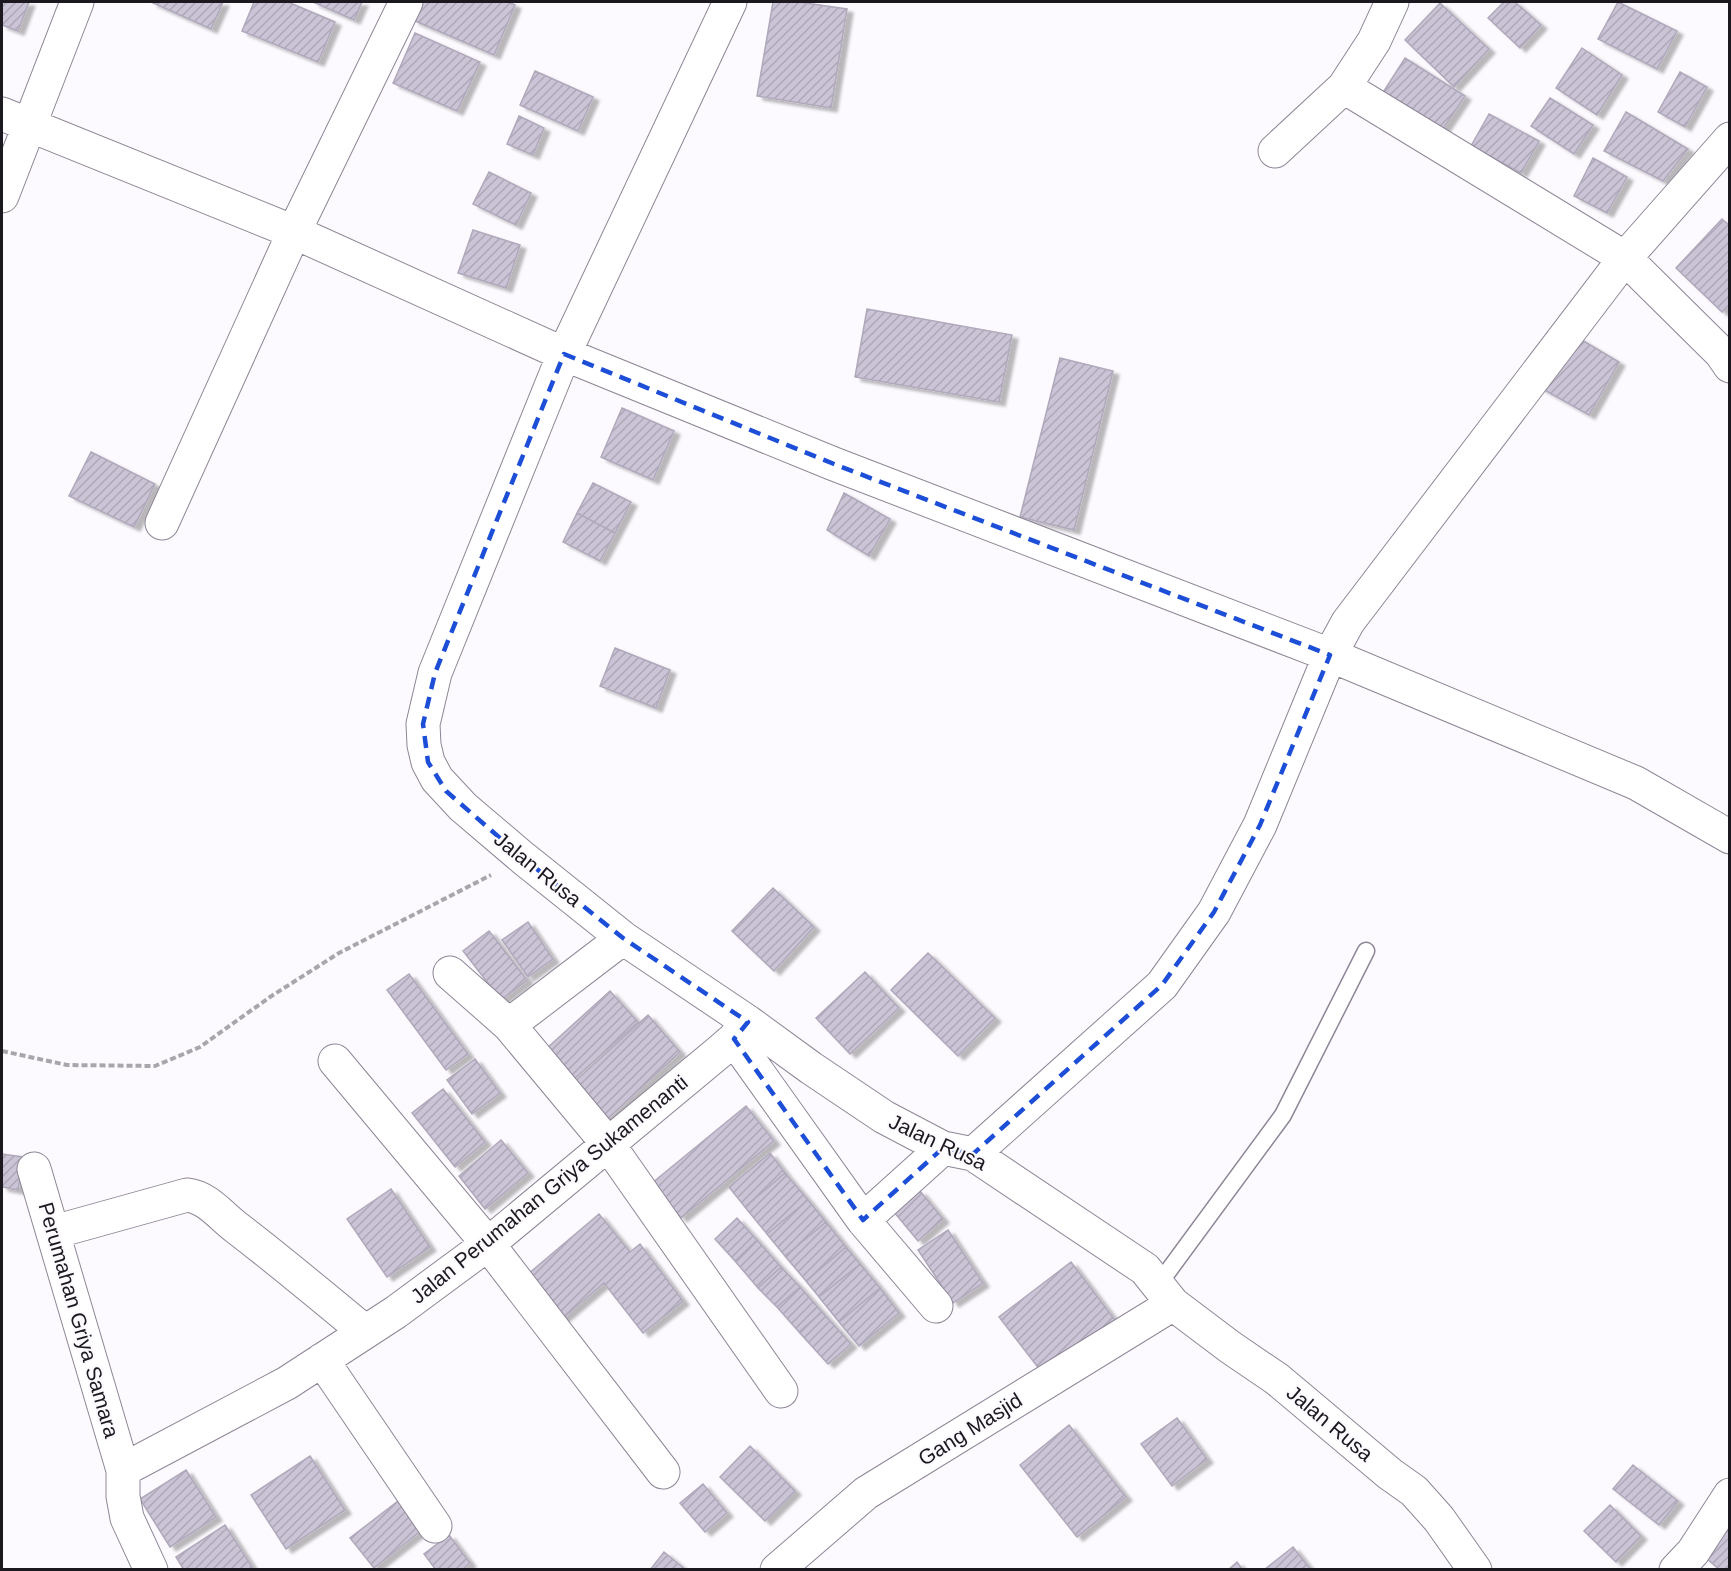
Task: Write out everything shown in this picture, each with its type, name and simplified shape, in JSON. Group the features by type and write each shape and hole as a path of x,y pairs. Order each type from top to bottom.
{"street":[{"path":"2,196 16,119 62,36 77,2"},
{"path":"162,523 294,232 406,2"},
{"path":"564,354 730,2"},
{"path":"1275,152 1344,87 1374,41 1392,2"},
{"path":"1344,87 1625,258 1721,353 1730,366"},
{"path":"16,119 294,232 564,354 834,464 1330,655 1636,783 1730,837"},
{"path":"863,1220 958,1151 1162,986 1214,912 1260,825 1330,655 1348,622 1625,258 1730,139"},
{"name":"Jalan Rusa","path":"564,354 435,673 423,724 424,745 428,762 446,790 523,858 741,1030 811,1068 884,1117 958,1151 1145,1269 1166,1294 1230,1347 1277,1379 1390,1474 1414,1491 1439,1520 1475,1569"},
{"path":"509,1025 623,938"},
{"path":"450,973 509,1025 608,1144 781,1391"},
{"path":"741,1030 863,1220 936,1306"},
{"name":"Jalan Perumahan Griya Sukamenanti","path":"123,1470 287,1383 396,1312 488,1244 741,1030"},
{"path":"335,1061 488,1244 663,1472"},
{"name":"Perumahan Griya Samara","path":"34,1169 123,1470 123,1496 127,1518 151,1569"},
{"path":"54,1232 187,1195 194,1196 207,1203 278,1259 364,1331"},
{"name":"Gang Masjid","path":"777,1569 866,1493 1166,1294"},
{"path":"322,1360 435,1526"},
{"path":"1676,1569 1693,1552 1730,1495"}],"lane":[{"path":"1166,1294 1283,1115 1366,951"}],"path":[{"path":"2,1052 67,1065 155,1066 200,1047 339,953 523,858"}],"highlighted area":[{"path":"564,354 834,464 1330,655 1260,825 1214,912 1162,985 973,1154 943,1148 863,1220 734,1039 748,1022 623,938 523,858 446,791 428,762 423,724 435,673"}],"building":[{"path":"2,2 29,2 18,31 2,25"},
{"path":"151,2 223,2 211,29"},
{"path":"254,2 288,2 335,22 318,62 242,31"},
{"path":"313,2 362,2 354,20"},
{"path":"421,2 508,2 515,5 494,55 413,20"},
{"path":"773,2 799,2 847,9 831,108 757,96"},
{"path":"1504,2 1515,2 1541,25 1520,48 1488,18"},
{"path":"1618,2 1677,31 1657,69 1598,39"},
{"path":"1440,3 1489,49 1454,87 1405,40"},
{"path":"415,33 480,62 457,111 393,83"},
{"path":"1582,48 1622,75 1597,115 1556,88"},
{"path":"1405,58 1465,96 1443,129 1382,94"},
{"path":"535,71 593,97 578,131 520,105"},
{"path":"1680,72 1707,87 1685,127 1658,112"},
{"path":"1550,98 1593,125 1574,154 1531,126"},
{"path":"1626,112 1688,149 1663,181 1604,151"},
{"path":"1489,114 1539,141 1521,173 1471,146"},
{"path":"519,116 544,128 533,155 507,144"},
{"path":"1593,158 1627,177 1607,213 1574,196"},
{"path":"489,172 531,193 516,225 473,204"},
{"path":"1722,219 1730,226 1730,304 1722,312 1676,268"},
{"path":"473,230 520,245 506,288 458,273"},
{"path":"867,309 1012,335 999,402 855,377"},
{"path":"1570,333 1619,362 1589,415 1539,387"},
{"path":"1060,358 1113,371 1074,530 1020,517"},
{"path":"622,408 674,431 653,480 601,457"},
{"path":"91,452 155,484 134,527 69,496"},
{"path":"593,483 631,502 615,533 577,513"},
{"path":"844,493 890,519 869,556 827,530"},
{"path":"577,513 615,533 600,561 563,542"},
{"path":"615,648 670,670 656,708 600,686"},
{"path":"773,888 814,927 774,971 732,931"},
{"path":"528,922 553,959 528,977 502,940"},
{"path":"489,931 527,980 501,1000 463,951"},
{"path":"928,953 995,1018 958,1056 891,990"},
{"path":"865,972 899,1008 850,1054 816,1018"},
{"path":"409,974 468,1054 446,1070 387,990"},
{"path":"610,991 638,1022 574,1079 546,1049"},
{"path":"648,1015 680,1052 604,1122 571,1085"},
{"path":"475,1059 500,1093 472,1114 447,1080"},
{"path":"443,1089 485,1142 455,1167 412,1113"},
{"path":"746,1106 774,1141 681,1218 652,1183"},
{"path":"501,1140 528,1173 485,1209 459,1176"},
{"path":"770,1153 785,1173 745,1207 729,1187"},
{"path":"2,1154 23,1157 18,1190 2,1187"},
{"path":"785,1173 808,1200 767,1234 745,1207"},
{"path":"391,1189 430,1247 387,1277 347,1219"},
{"path":"920,1191 943,1219 918,1241 894,1212"},
{"path":"808,1200 826,1222 785,1256 767,1234"},
{"path":"599,1214 630,1252 640,1244 683,1301 643,1333 604,1283 557,1323 521,1280"},
{"path":"737,1218 757,1240 735,1261 715,1239"},
{"path":"826,1222 846,1247 806,1281 785,1256"},
{"path":"948,1230 983,1283 953,1303 918,1250"},
{"path":"757,1240 781,1267 758,1288 735,1261"},
{"path":"846,1247 860,1264 819,1297 806,1281"},
{"path":"1071,1262 1118,1324 1047,1379 999,1317"},
{"path":"860,1264 880,1288 839,1322 819,1297"},
{"path":"781,1267 800,1287 777,1307 758,1288"},
{"path":"800,1287 822,1312 799,1332 777,1307"},
{"path":"880,1288 899,1313 859,1346 839,1322"},
{"path":"822,1312 851,1344 828,1364 799,1332"},
{"path":"1177,1418 1207,1459 1172,1486 1141,1444"},
{"path":"1069,1425 1126,1497 1077,1537 1020,1465"},
{"path":"750,1446 795,1491 765,1521 720,1477"},
{"path":"310,1456 345,1510 286,1549 251,1495"},
{"path":"1633,1465 1678,1501 1659,1525 1613,1489"},
{"path":"186,1470 216,1517 170,1547 140,1499"},
{"path":"703,1484 727,1513 705,1532 680,1503"},
{"path":"398,1501 422,1530 374,1568 350,1538"},
{"path":"1610,1505 1641,1536 1616,1562 1584,1531"},
{"path":"225,1525 254,1570 184,1570 176,1557"},
{"path":"1716,1525 1730,1533 1730,1570 1720,1570 1698,1551"},
{"path":"449,1535 470,1563 462,1570 436,1570 424,1554"},
{"path":"1293,1547 1311,1570 1265,1570 1265,1569"},
{"path":"664,1552 686,1570 650,1570"},
{"path":"1237,1562 1243,1570 1228,1570"}]}
